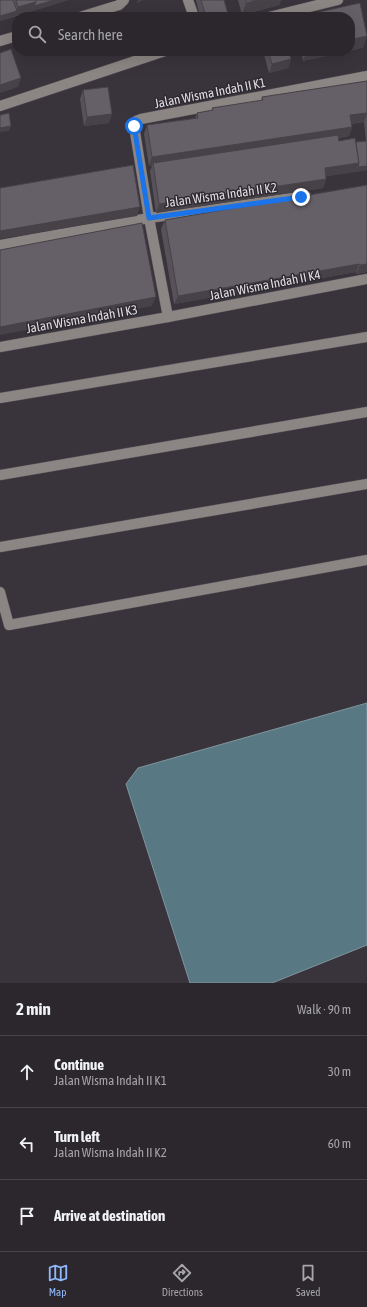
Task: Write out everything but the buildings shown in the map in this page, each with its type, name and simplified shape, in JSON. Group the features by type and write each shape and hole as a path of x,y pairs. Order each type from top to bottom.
{"street":[{"path":"188,0 192,12"},
{"path":"289,12 338,0"},
{"path":"94,12 122,2"},
{"path":"0,41 12,37"},
{"path":"0,106 150,56"},
{"name":"Jalan Wisma Indah II K1","path":"168,317 149,218 134,126 136,121 367,76"},
{"name":"Jalan Wisma Indah II K2","path":"0,245 149,218 316,194"},
{"name":"Jalan Wisma Indah II K4","path":"168,317 367,279"},
{"name":"Jalan Wisma Indah II K3","path":"0,347 168,317"},
{"path":"0,398 367,337"},
{"path":"0,475 367,412"},
{"path":"0,547 367,484"},
{"path":"0,592 8,625 367,560"}],"water":[{"path":"367,703 367,945 272,983 190,983 126,784 138,768"}],"route":[{"path":"134,126 149,218 301,197"}]}
